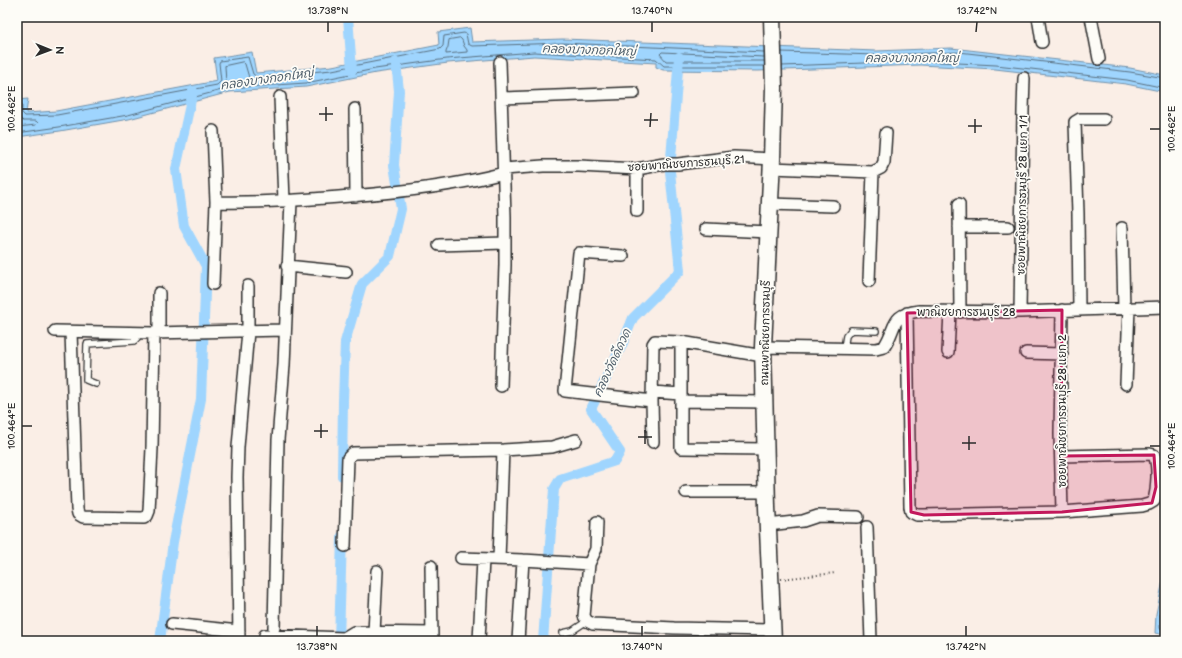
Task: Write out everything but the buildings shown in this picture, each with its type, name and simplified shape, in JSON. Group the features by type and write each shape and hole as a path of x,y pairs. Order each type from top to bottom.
{"main road":[{"name":"ถนนพาณิชยการธนบุรี","path":"772,21 774,88 772,164 763,352 766,492 773,635"}],"street":[{"path":"1038,17 1042,42"},
{"path":"1091,17 1099,59"},
{"path":"500,62 505,243 501,386"},
{"name":"ซอยพาณิชยการธนบุรี 28 แยก 1/1","path":"1020,312 1022,110 1024,78"},
{"path":"502,98 634,93"},
{"path":"274,628 278,440 285,330 287,266 287,201 280,97"},
{"path":"355,108 356,196"},
{"path":"1078,310 1078,214 1074,122 1080,119 1104,119"},
{"path":"213,131 216,202 213,284"},
{"path":"869,281 873,172 881,168 884,162 886,133"},
{"name":"ซอยพาณิชยการธนบุรี 21","path":"216,202 287,201 390,193 483,179 504,171 543,166 637,169 664,164 734,158 772,164 873,172"},
{"path":"637,169 637,211"},
{"path":"770,204 833,206"},
{"path":"948,352 955,312 959,204"},
{"path":"958,227 1008,227"},
{"path":"1122,228 1126,309 1126,384"},
{"path":"706,229 768,232"},
{"path":"439,245 505,243"},
{"path":"623,256 578,253 565,391 606,395 681,397 765,402"},
{"path":"287,266 346,272"},
{"path":"172,624 239,636 238,470 248,331 248,286"},
{"path":"71,332 78,514 83,517 144,518 148,516 149,512 159,293"},
{"name":"พาณิชยการธนบุรี 28","path":"652,397 653,344 655,341 659,340 763,352 844,348 876,349 884,347 890,338 895,323 900,316 907,312 1020,312 1165,307"},
{"name":"ซอยพาณิชยการธนบุรี 28 แยก 2","path":"1062,310 1062,512"},
{"path":"907,312 911,512 917,515 1062,512 1142,506 1154,501 1156,460 1154,455 1061,456"},
{"path":"54,331 157,333 285,330"},
{"path":"681,342 681,448 766,449"},
{"path":"1026,353 1062,354"},
{"path":"652,397 653,442"},
{"path":"344,546 348,458 353,453 552,448 576,440"},
{"path":"498,559 503,450"},
{"path":"686,492 766,492"},
{"path":"768,525 803,522 818,516 858,517"},
{"path":"598,522 596,549 589,564 584,616 587,621 593,624 773,635"},
{"path":"867,527 870,641"},
{"path":"461,558 589,564"},
{"path":"479,641 483,559"},
{"path":"518,641 523,560"},
{"path":"265,641 265,635 340,639 354,632 432,637 431,566"},
{"path":"374,633 377,571"}],"lane":[{"path":"844,348 846,336 851,330 876,331"},
{"path":"96,384 86,380 87,344 134,341 137,338 138,332"},
{"path":"563,632 572,631 587,621"}],"path":[{"path":"770,579 835,573"}],"highlighted area":[{"path":"1062,310 1061,456 1154,455 1156,487 1152,503 1062,512 924,515 911,512 907,313"}],"water":[{"name":"คลองบางกอกใหญ่","path":"470,28 472,42 563,39 876,51 951,48 1130,68 1165,75 1165,92 1126,84 995,69 920,65 758,71 663,70 656,67 656,63 534,56 448,63 376,73 306,87 230,92 129,119 17,137 17,100 28,99 26,113 56,111 217,81 214,58 252,52 256,73 332,66 439,45 438,32"},
{"path":"1165,571 1165,635 1155,633 1156,614"}],"waterway":[{"path":"348,17 352,70"},
{"name":"คลองวัดดีดวด","path":"543,641 554,489 560,479 615,461 620,452 591,409 622,345 633,318 680,271 670,171 679,57"},
{"path":"342,476 345,342 362,284 390,256 401,209 394,165 399,91 396,62"},
{"path":"160,641 173,542 201,399 206,266 184,226 176,169 193,91"},
{"path":"339,641 342,536"}]}
